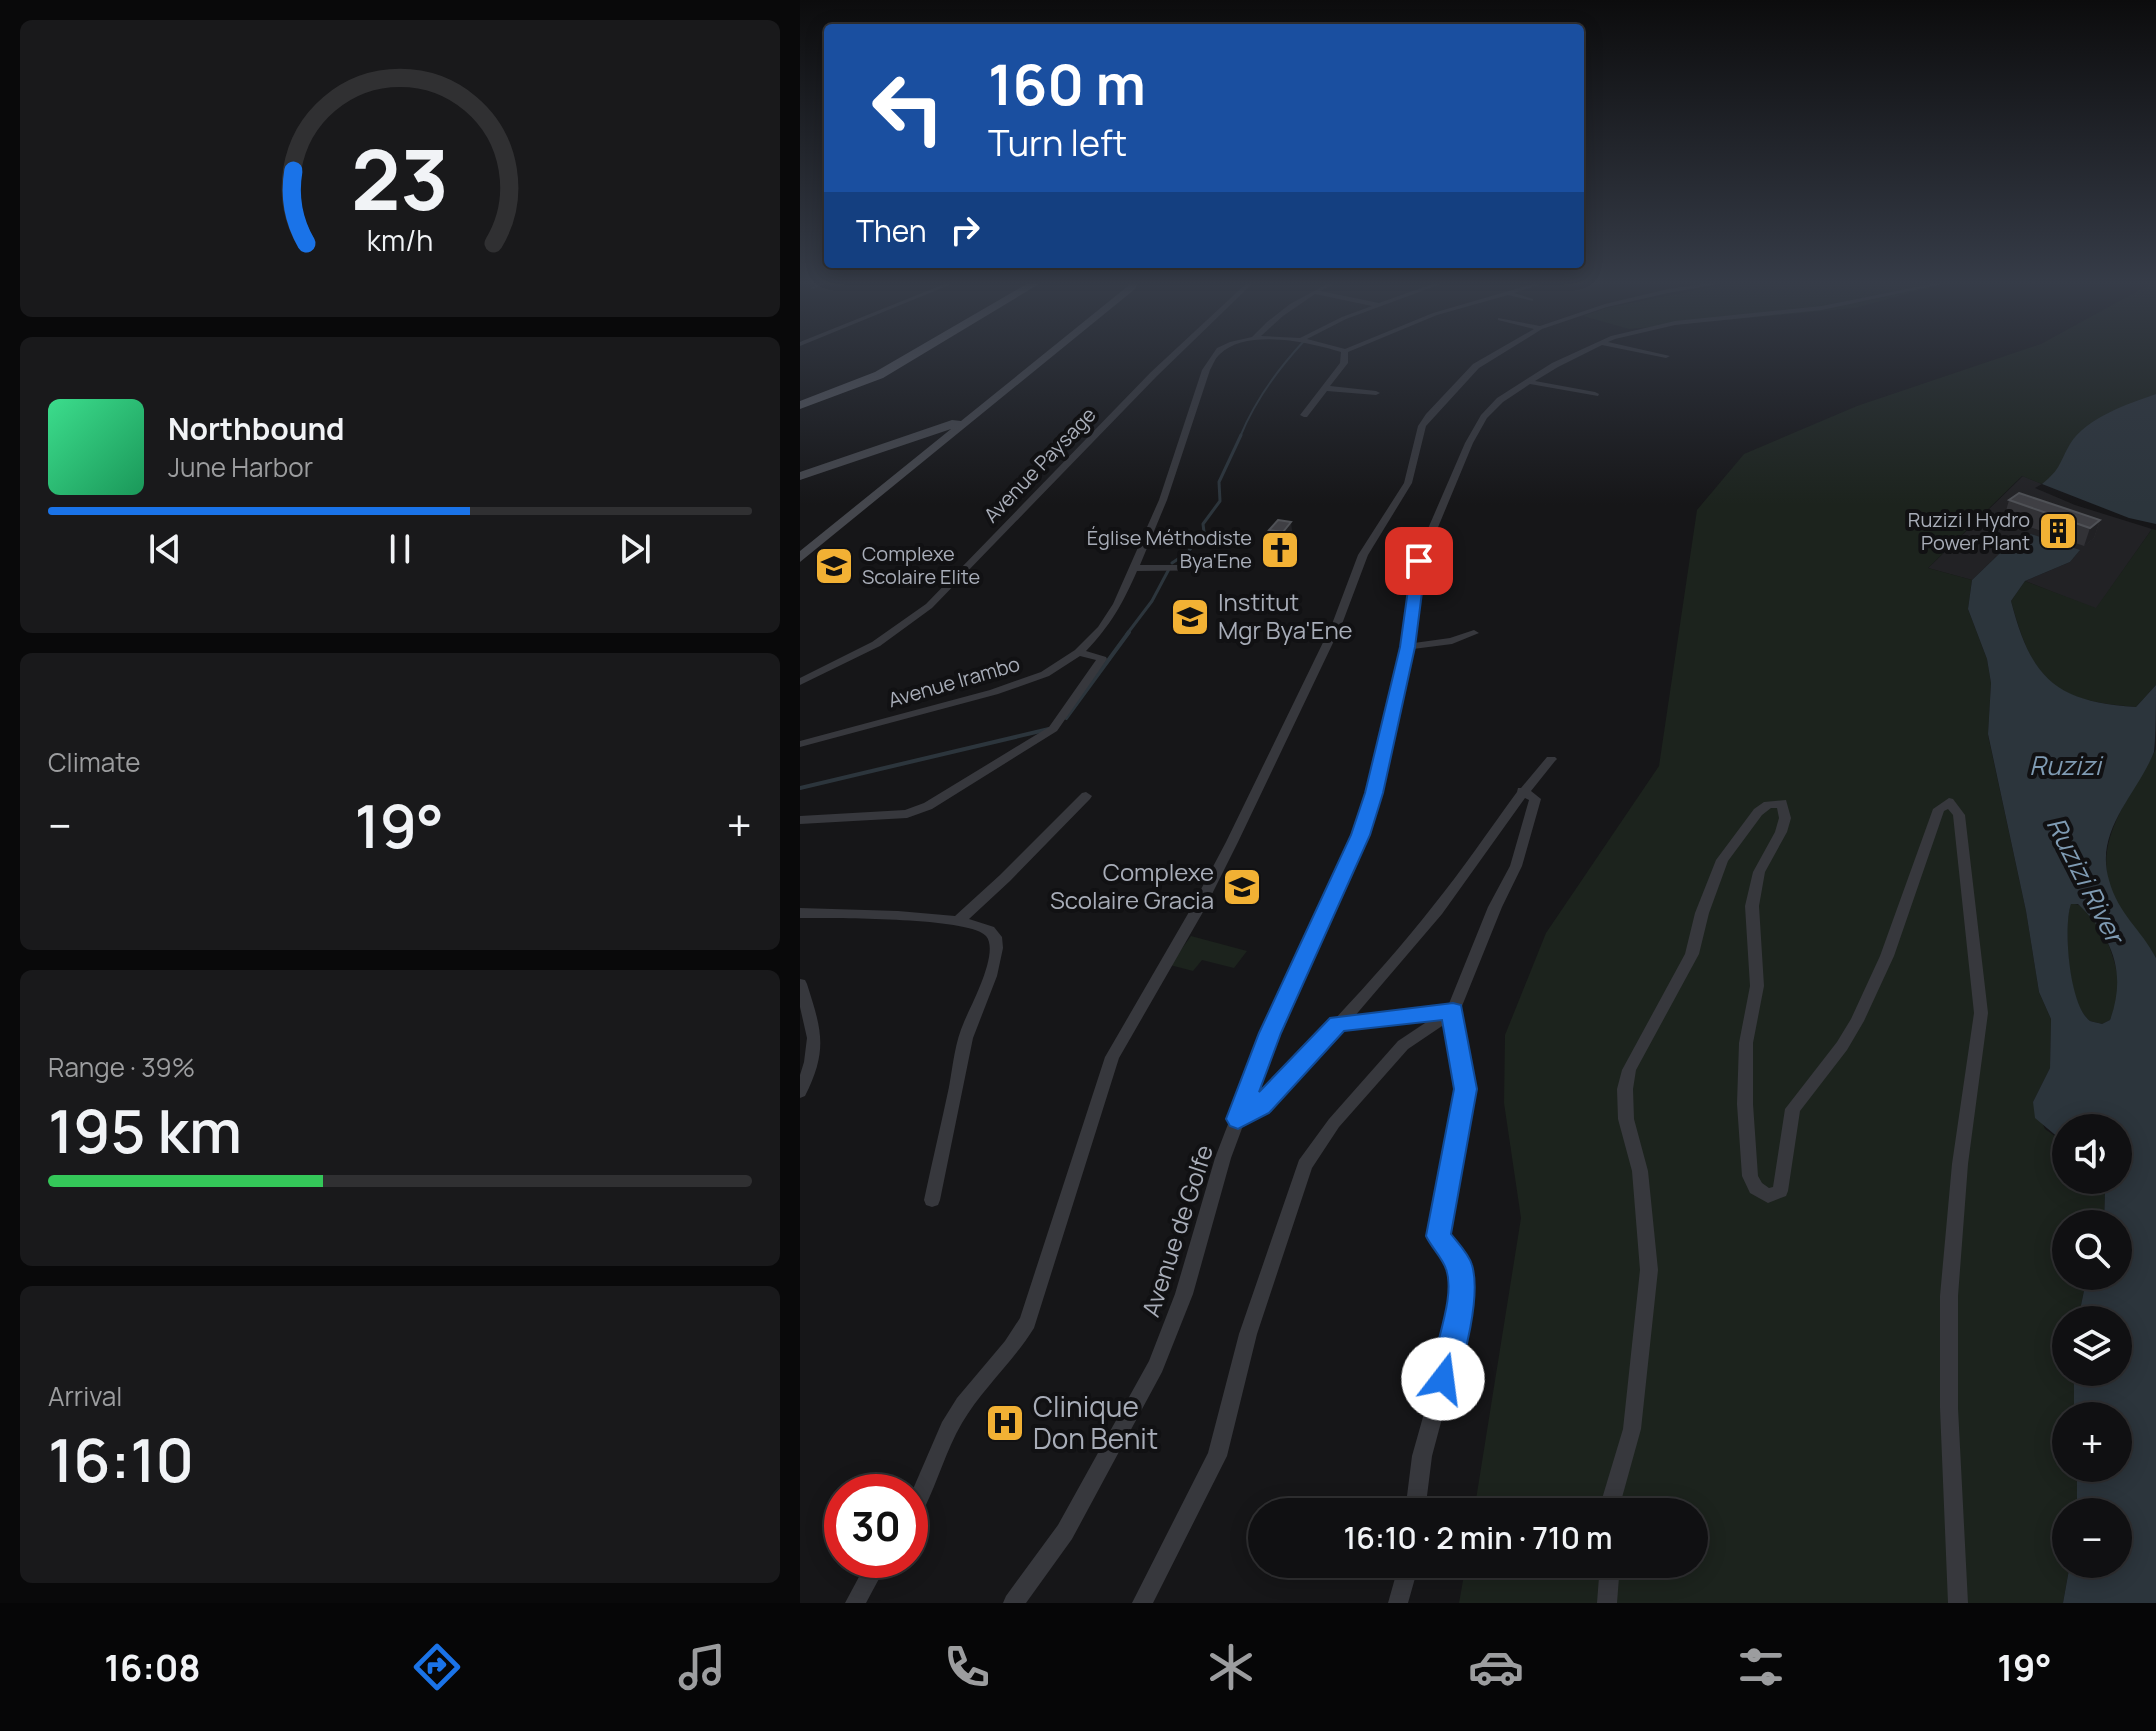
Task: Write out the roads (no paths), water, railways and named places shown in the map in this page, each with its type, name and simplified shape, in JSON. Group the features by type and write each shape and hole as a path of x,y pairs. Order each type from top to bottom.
{"main road":[{"path":"800,405 879,375 912,356"}],"street":[{"path":"800,558 1044,356"},
{"name":"Avenue Paysage","path":"800,682 876,644 929,606 1173,356"},
{"name":"Avenue Irambo","path":"800,744 994,692 1045,674 1079,652 1113,615 1163,500 1206,370 1216,356"},
{"path":"1304,415 1344,363 1345,356"},
{"path":"928,1480 955,1417 1016,1342 1028,1322 1112,1057 1196,912 1337,624 1363,555 1408,483 1422,426 1476,366 1493,356"},
{"name":"Avenue de Golfe","path":"1013,1603 1065,1532 1156,1366 1184,1294 1238,1119 1270,1033 1360,835 1374,793 1408,647 1419,561 1469,443 1490,409 1570,356"},
{"path":"1529,382 1595,394"},
{"path":"1324,388 1376,393"},
{"path":"800,476 971,417"},
{"path":"925,434 945,439"},
{"path":"1133,568 1227,568"},
{"path":"1408,647 1452,641 1474,633"},
{"path":"800,820 914,812 1055,726 1102,659 1079,652"},
{"path":"1238,1119 1261,1106 1436,913 1483,851 1522,791 1551,759"},
{"path":"1417,1498 1422,1456 1459,1321 1460,1267 1438,1236 1465,1089 1452,1026 1453,1011 1524,842 1535,799 1522,791"},
{"path":"957,922 1022,862 1086,796"},
{"path":"1612,1498 1632,1429 1649,1270 1640,1171 1626,1119 1625,1089 1629,1070 1692,954 1702,913 1722,860 1758,812 1768,805 1782,803 1785,818 1781,832 1759,872 1752,906 1757,986 1746,1043 1745,1104 1750,1176 1756,1188 1768,1196 1780,1191 1793,1109 1857,1021 1887,956 1939,809 1949,802 1959,815 1981,1013 1960,1164 1949,1296 1949,1408 1958,1603"},
{"path":"800,913 957,922 989,930 997,942 983,997 968,1028 932,1200"},
{"path":"800,984 816,1039 814,1063 800,1092"},
{"path":"1338,1024 1453,1011"},
{"path":"1142,1603 1217,1456 1248,1334 1305,1165 1334,1123 1403,1045 1453,1011"},
{"path":"855,1603 869,1578"},
{"path":"1398,1603 1405,1578"},
{"path":"1607,1603 1609,1578"}],"water":[{"path":"2156,394 2156,524 2129,518 2042,484 2056,470 2070,444 2087,426 2109,413"},
{"name":"Ruzizi","path":"2031,534 2080,550 2070,562 2025,581 2011,601 2028,649 2038,667 2066,692 2108,704 2136,707 2156,685 2154,752 2112,829 2106,862 2118,902 2156,958 2156,1603 2063,1603 2067,1578 2132,1578 2132,1498 2077,1498 2077,1482 2132,1482 2132,1402 2074,1402 2074,1386 2132,1386 2132,1306 2081,1306 2084,1290 2132,1290 2132,1210 2104,1210 2105,1194 2132,1194 2132,1114 2052,1114 2052,1132 2035,1118 2033,1102 2050,1068 2051,1019 2039,992 2026,911 1988,734 1991,683 1987,659 1968,609 1972,580 1999,554","holes":["2071,904 2078,904 2108,943 2117,972 2115,1003 2110,1020 2102,1024 2090,1021 2083,1013 2070,965 2068,929"]}],"waterway":[{"path":"1240,437 1268,386 1291,356"},
{"path":"1172,563 1187,553 1204,532 1203,524 1220,501 1219,482 1241,435"},
{"path":"1127,634 1152,601 1169,569"},
{"path":"1066,718 1129,632"},
{"path":"800,788 1049,729"}],"place":[{"name":"Ruzizi I Hydro Power Plant","path":"2058,531"},
{"name":"Église Méthodiste Bya'Ene","path":"1280,550"},
{"name":"Complexe Scolaire Elite","path":"834,566"},
{"name":"Institut Mgr Bya'Ene","path":"1190,617"},
{"name":"Complexe Scolaire Gracia","path":"1242,887"},
{"name":"Clinique Don Benit","path":"1005,1423"}],"water label":[{"name":"Ruzizi River","path":"2085,880"}]}
